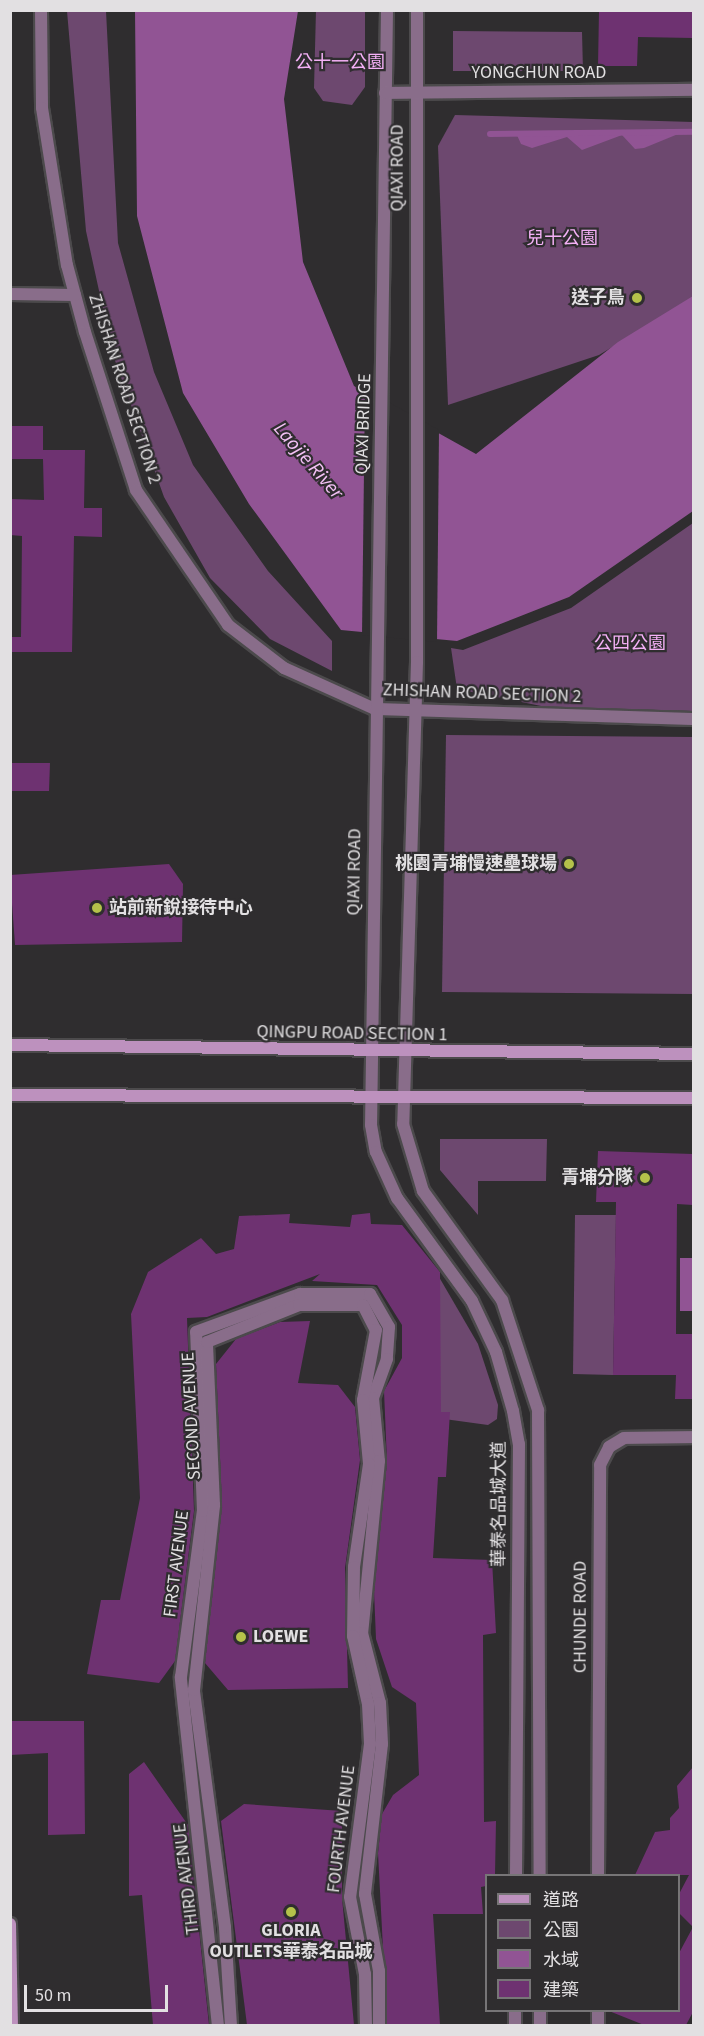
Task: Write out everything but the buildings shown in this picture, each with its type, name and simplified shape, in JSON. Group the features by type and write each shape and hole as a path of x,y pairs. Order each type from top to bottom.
{"main road":[{"name":"QINGPU ROAD SECTION 1","path":"10,1045 404,1054 693,1054"},
{"path":"10,1095 693,1098"},
{"path":"10,1924 12,2025"}],"street":[{"name":"ZHISHAN ROAD SECTION 2","path":"41,10 42,108 75,295 136,490 202,592 228,625 284,668 375,708 693,719"},
{"name":"QIAXI ROAD","path":"385,310 387,10"},
{"name":"QIAXI ROAD","path":"414,711 417,662 415,325 417,10"},
{"name":"YONGCHUN ROAD","path":"385,93 693,90"},
{"path":"10,294 75,295"},
{"name":"QIAXI BRIDGE","path":"376,647 385,310"},
{"name":"QIAXI ROAD","path":"371,1098 376,647"},
{"path":"414,711 403,1098 406,1144 423,1191 502,1300 538,1410 540,1874"},
{"name":"華泰名品城大道","path":"371,1098 376,1152 396,1197 472,1301 496,1352 513,1411 519,1444 516,1874"},
{"name":"FIRST AVENUE","path":"186,1730 181,1677 203,1511 196,1332 300,1294 370,1294 389,1326 387,1359 373,1398 379,1461 362,1633 380,1703 376,1744"},
{"name":"SECOND AVENUE","path":"198,1737 193,1666 214,1505 207,1342 299,1305 363,1305 376,1330 363,1400 369,1464 354,1567 352,1636 369,1704 376,1744"},
{"name":"CHUNDE ROAD","path":"598,1874 600,1465 609,1447 624,1438 693,1437"},
{"name":"THIRD AVENUE","path":"186,1730 212,1931 218,2025"},
{"name":"THIRD AVENUE","path":"198,1737 225,1927 231,2025"},
{"name":"FOURTH AVENUE","path":"366,2025 365,1974 350,1897 376,1744"},
{"name":"FOURTH AVENUE","path":"376,1744 364,1894 379,1971 379,2025"}],"green space":[{"name":"公十一公園","path":"316,10 365,11 365,87 352,105 323,101 314,88"},
{"path":"67,11 106,11 118,243 154,372 193,465 268,571 332,641 332,671 270,639 210,578 164,497 113,355 86,231"},
{"path":"453,31 582,32 583,71 453,71"},
{"name":"兒十公園","path":"455,115 693,122 693,298 599,355 448,405 438,146"},
{"name":"公四公園","path":"693,523 693,711 546,707 457,689 451,648 463,650 571,608"},
{"name":"桃園青埔慢速壘球場","path":"446,735 693,737 693,994 442,992"},
{"path":"440,1139 547,1139 546,1181 478,1181 478,1215 440,1170"},
{"path":"575,1215 616,1215 613,1375 573,1374"},
{"path":"439,1277 478,1344 498,1405 497,1419 488,1425 437,1418"}],"water":[{"name":"Laojie River","path":"135,11 298,11 284,99 303,262 354,386 476,454 618,342 693,296 693,511 569,597 457,641 341,630 249,504 183,393 137,216"},
{"path":"683,132 644,148 635,149 622,135 582,150 567,137 532,148 521,144 516,133"},
{"path":"680,1258 693,1258 693,1311 680,1311"}],"pier":[{"path":"365,389 439,430 437,642 362,635"}],"waterway":[{"path":"490,134 694,132"}],"place":[{"name":"送子鳥","path":"637,298"},
{"name":"桃園青埔慢速壘球場","path":"569,864"},
{"name":"站前新銳接待中心","path":"97,908"},
{"name":"青埔分隊","path":"645,1178"},
{"name":"LOEWE","path":"241,1637"},
{"name":"GLORIA OUTLETS華泰名品城","path":"291,1912"}]}
